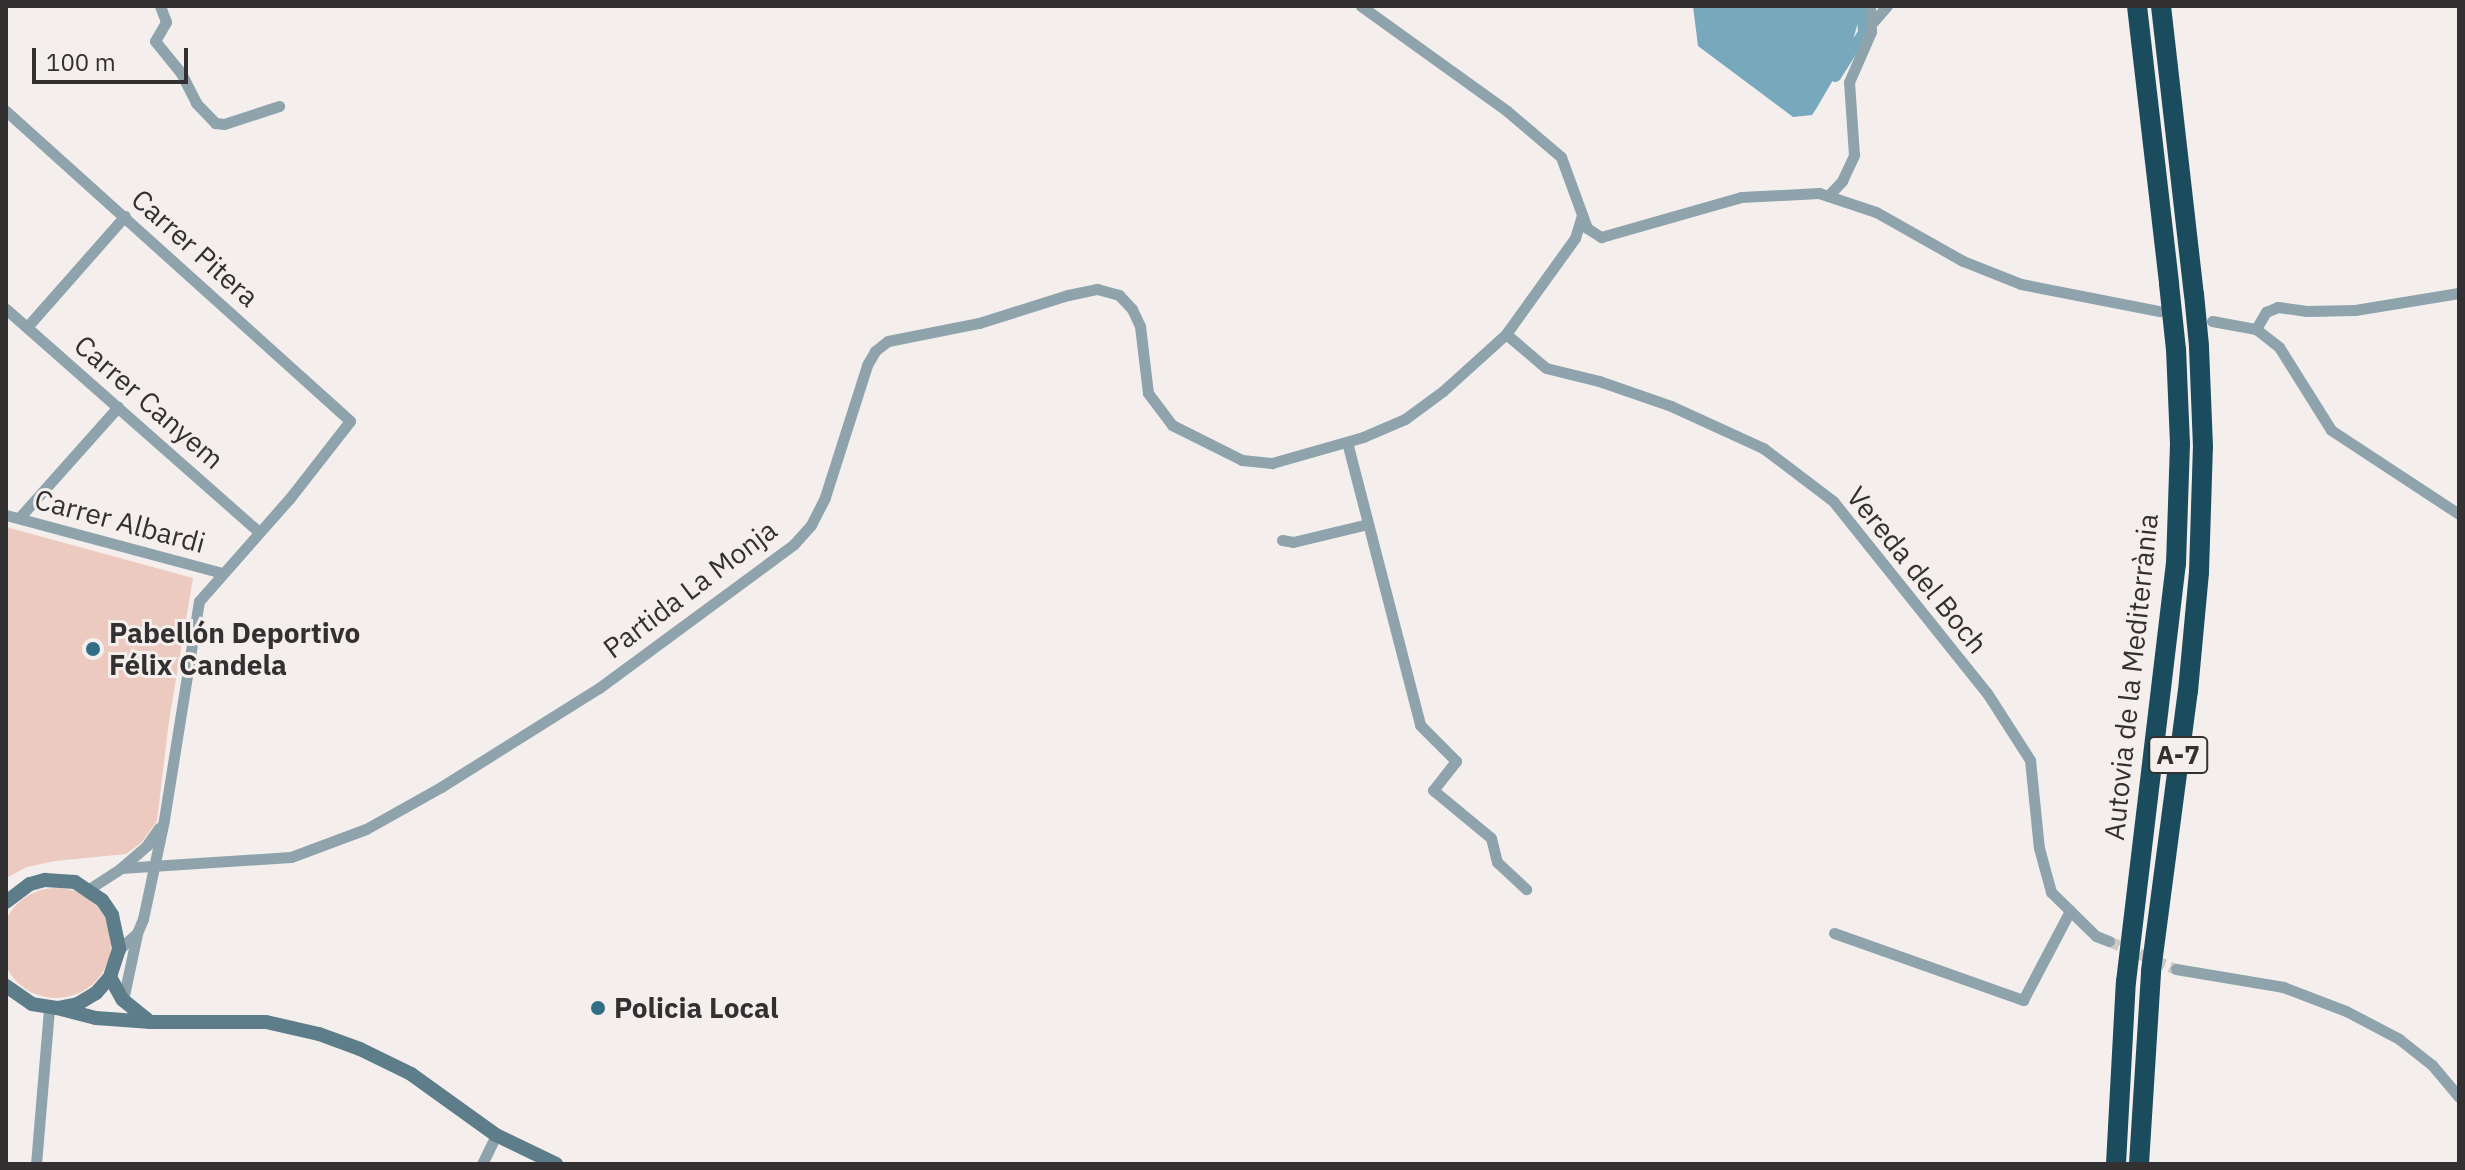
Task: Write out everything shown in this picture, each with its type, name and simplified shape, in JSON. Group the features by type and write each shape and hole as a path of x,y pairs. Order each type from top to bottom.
{"highway":[{"name":"Autovia de la Mediterrània","path":"2116,1164 2126,982 2176,564 2180,444 2176,350 2137,6"},
{"name":"Autovia de la Mediterrània","path":"2139,1164 2151,971 2188,691 2199,572 2203,447 2199,346 2161,6"}],"street":[{"path":"160,6 166,22 155,41 181,73 196,103 215,123 224,124 279,106"},
{"path":"1361,6 1507,111 1561,157 1587,228 1601,237 1741,197 1819,193 1876,212 1963,261 2021,284 2159,311"},
{"path":"1870,6 1873,22"},
{"path":"1828,196 1842,181 1854,155 1849,82 1873,22 1887,6"},
{"name":"Carrer Pitera","path":"6,111 350,421 259,532"},
{"path":"1526,889 1497,862 1491,838 1433,790 1456,761 1420,725 1347,442 1405,419 1443,391 1506,334 1575,238 1582,215"},
{"path":"27,327 125,216"},
{"name":"Partida La Monja","path":"121,868 151,869 291,857 366,829 599,688 794,544 811,525 825,497 867,365 875,351 888,341 979,323 1097,289 1119,295 1132,309 1140,326 1146,384 1159,411 1186,435 1242,460 1272,463 1347,442"},
{"path":"2256,329 2266,312 2278,307 2307,311 2355,310 2459,293"},
{"name":"Carrer Canyem","path":"6,309 259,532"},
{"path":"2212,321 2256,329 2279,347 2331,430 2459,514"},
{"name":"Vereda del Boch","path":"1506,334 1546,368 1599,381 1671,406 1763,448 1833,501 1987,693 2030,760 2039,848 2051,892 2096,936 2109,941"},
{"path":"19,518 118,407"},
{"name":"Carrer Albardi","path":"6,515 222,573"},
{"path":"1282,540 1293,542 1368,524"},
{"path":"123,1000 164,820 199,601 259,532"},
{"path":"89,889 121,868 147,845 164,820"},
{"path":"6,902 30,884 45,880 75,882 89,889 112,915 119,949 110,977 96,993 78,1004 53,1008"},
{"path":"1834,933 2023,1000 2070,911"},
{"path":"119,949 137,933"},
{"path":"2176,969 2283,987 2346,1011 2399,1039 2432,1065 2459,1097"},
{"path":"110,977 123,1000 151,1022"},
{"path":"6,986 32,1004 96,1018 151,1022 266,1022 319,1034 360,1049 411,1074 496,1135 556,1164"},
{"path":"36,1164 53,1008"},
{"path":"482,1164 496,1135"}],"shaded area":[{"name":"Pabellón Deportivo Félix Candela","path":"6,527 193,578 169,721 157,821 141,843 126,854 55,861 27,867 6,878"},
{"path":"56,888 77,892 95,904 107,922 111,943 107,964 95,982 77,994 56,998 35,994 17,982 5,964 1,943 5,922 17,904 35,892"}],"water":[{"path":"1693,6 1857,6 1858,22 1850,51 1812,115 1793,117 1698,46"}],"waterway":[{"path":"1835,76 1863,32 1861,6"}],"tunnel":[{"path":"2109,941 2176,969"}],"place":[{"name":"Pabellón Deportivo Félix Candela","path":"93,649"},
{"name":"Policia Local","path":"598,1008"}]}
